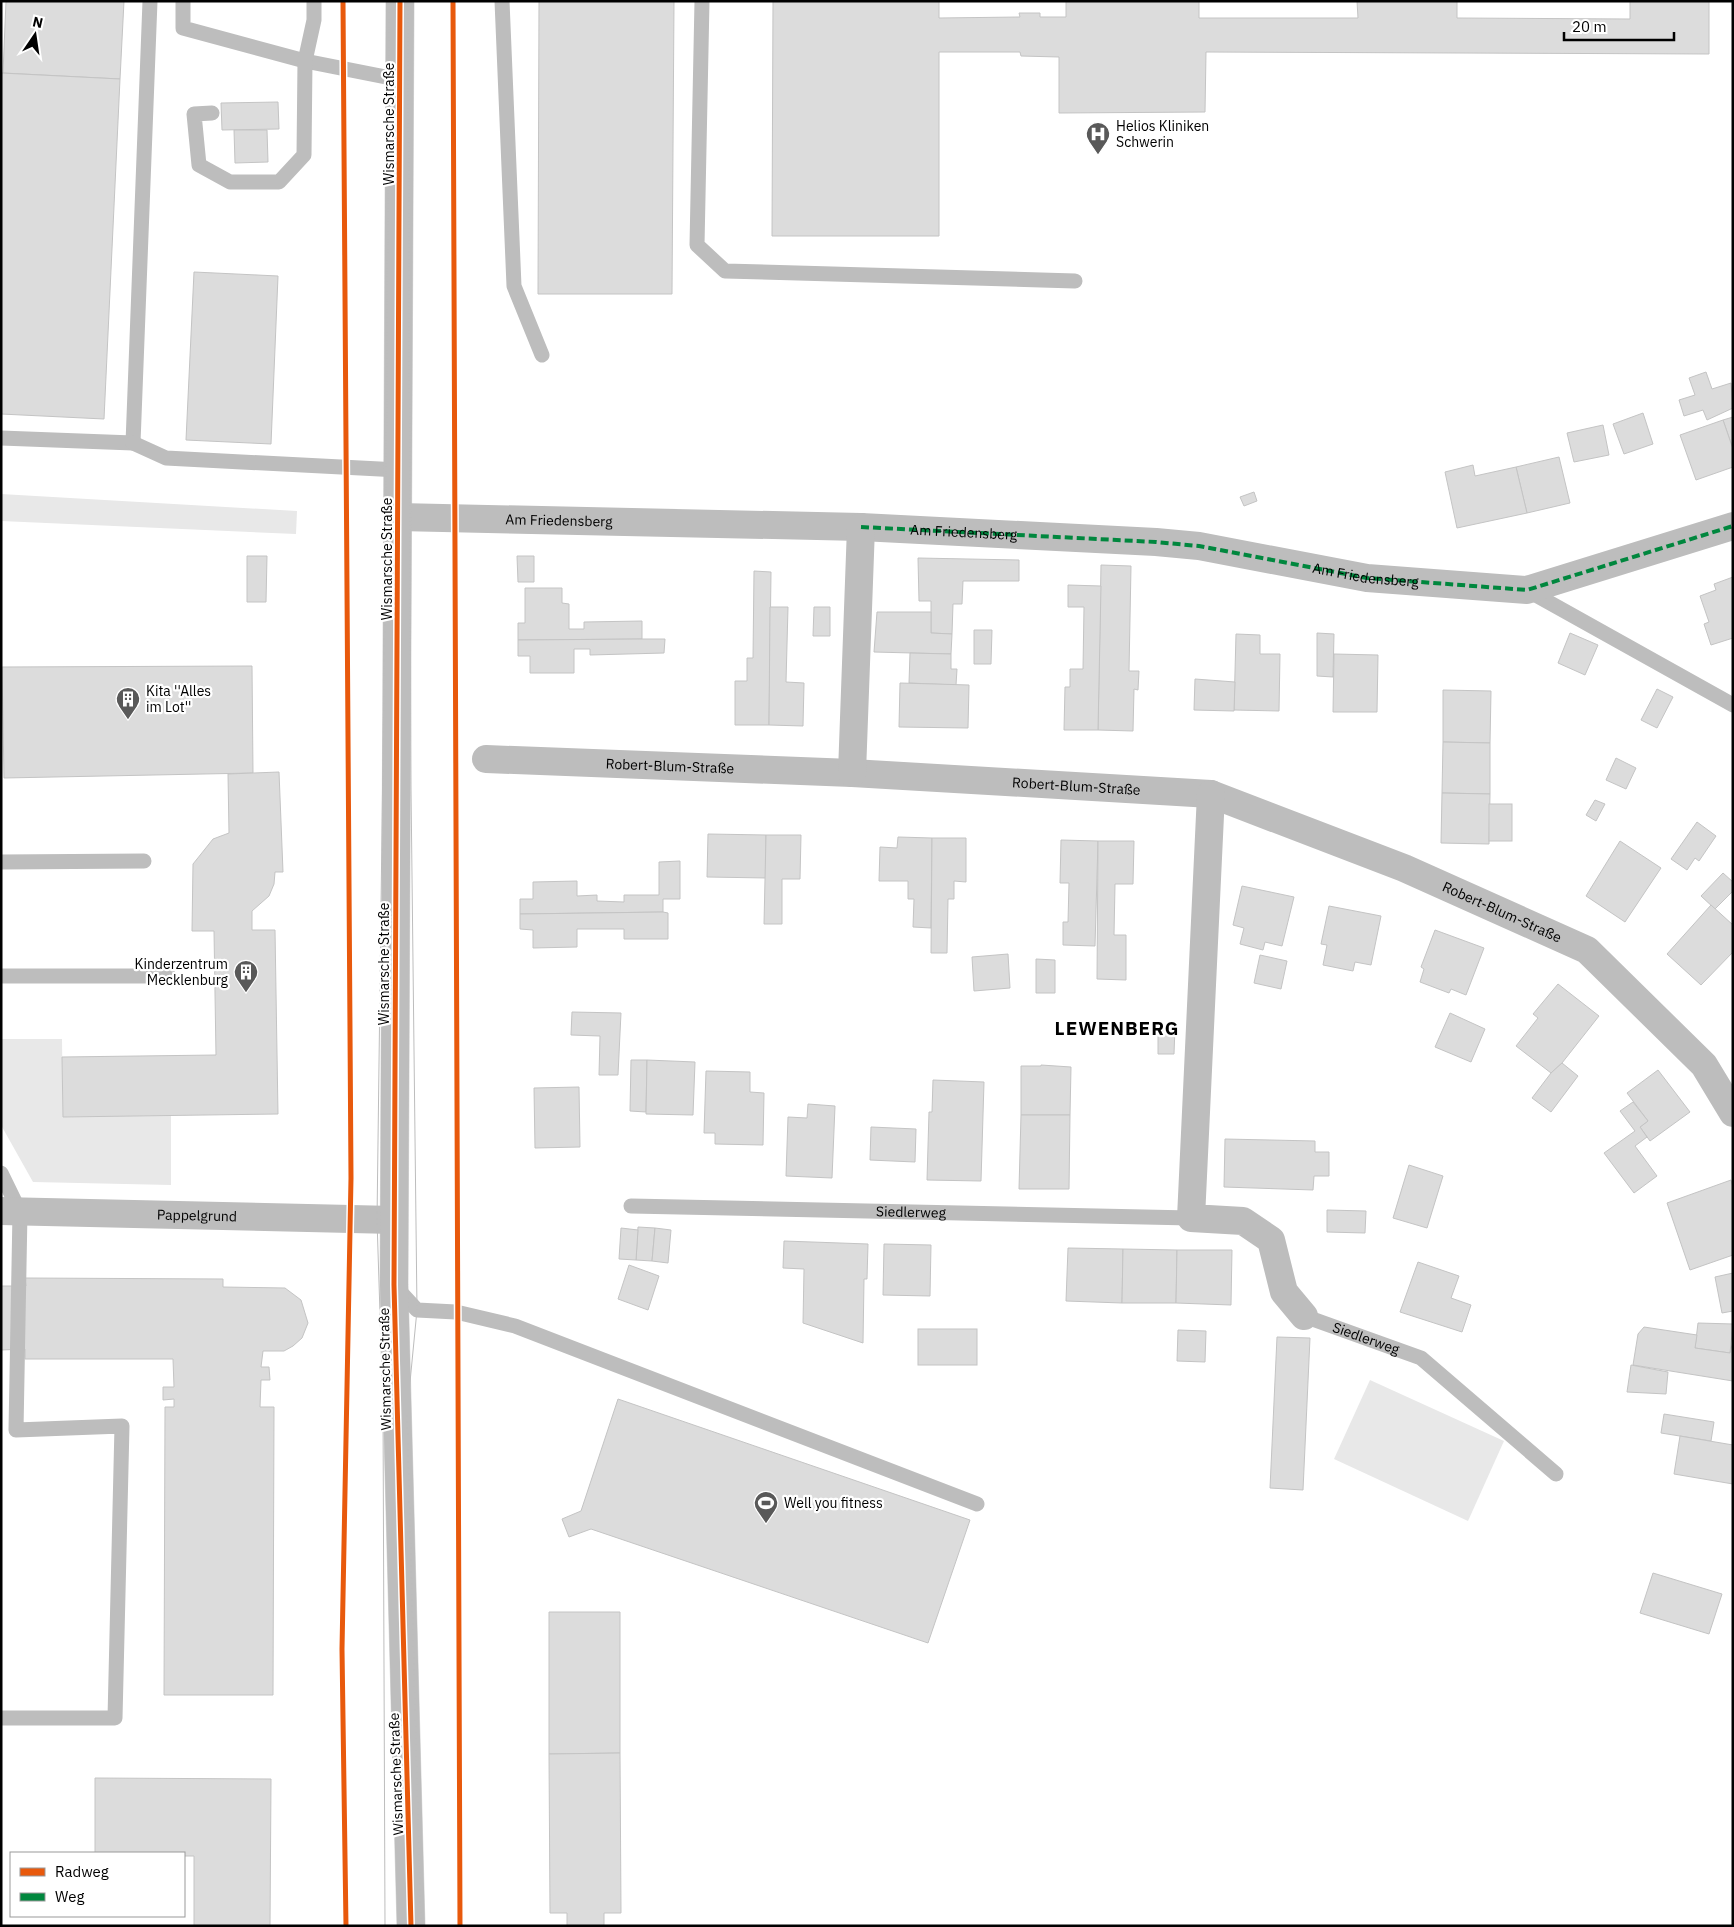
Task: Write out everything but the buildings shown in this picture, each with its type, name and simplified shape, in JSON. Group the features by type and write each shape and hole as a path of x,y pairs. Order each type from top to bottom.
{"street":[{"name":"Wismarsche Straße","path":"400,1 394,1285 411,1926"},
{"name":"Am Friedensberg","path":"398,517 861,528 1165,542 1199,546 1367,578 1527,590 1733,526"},
{"path":"852,773 861,528"},
{"name":"Robert-Blum-Straße","path":"486,759 852,773 1211,794 1404,868 1587,950 1704,1065 1733,1113"},
{"path":"1191,1218 1211,794"},
{"name":"Pappelgrund","path":"11,1211 394,1220"},
{"name":"Siedlerweg","path":"1191,1218 1243,1221 1271,1240 1284,1292 1304,1316"}],"lane":[{"path":"133,443 150,1"},
{"path":"184,1 183,28 306,61 401,80"},
{"path":"212,113 194,114 199,165 230,182 279,182 304,155 306,61 314,20 314,1"},
{"path":"502,1 514,286 542,355"},
{"path":"702,1 697,245 725,272 1075,281"},
{"path":"1,438 133,443 166,458 398,470"},
{"name":"Am Friedensberg","path":"1527,590 1733,705"},
{"path":"1,862 144,860"},
{"path":"1,976 169,976"},
{"path":"1,1173 11,1211 16,1430 122,1426 115,1718 1,1718"},
{"name":"Siedlerweg","path":"631,1206 1191,1218"},
{"path":"394,1285 417,1310 456,1312 515,1326 977,1504"},
{"name":"Siedlerweg","path":"1304,1316 1421,1358 1556,1474"}],"shaded area":[{"path":"1,494 297,511 296,534 1,521"},
{"path":"1,1039 62,1039 63,1117 171,1115 171,1185 33,1182 1,1125"},
{"path":"1370,1380 1504,1441 1468,1521 1334,1459"}],"tram line":[{"path":"385,1926 383,1407 377,1220 386,518 389,1"},
{"path":"408,1 411,788 417,1310 407,1413 421,1926"}],"marked path":[{"path":"861,527 1156,542 1199,546 1367,578 1527,590 1733,526"}],"cycle path":[{"path":"343,1 351,1178 342,1649 346,1926"},
{"path":"400,1 394,1285 411,1926"},
{"path":"453,1 460,1926"}],"place":[{"name":"Helios Kliniken Schwerin","path":"1098,155"},
{"name":"Kita ''Alles im Lot''","path":"128,720"},
{"name":"Kinderzentrum Mecklenburg","path":"246,993"},
{"name":"Well you fitness","path":"766,1524"}],"district":[{"name":"LEWENBERG","path":"1117,1028"}]}
